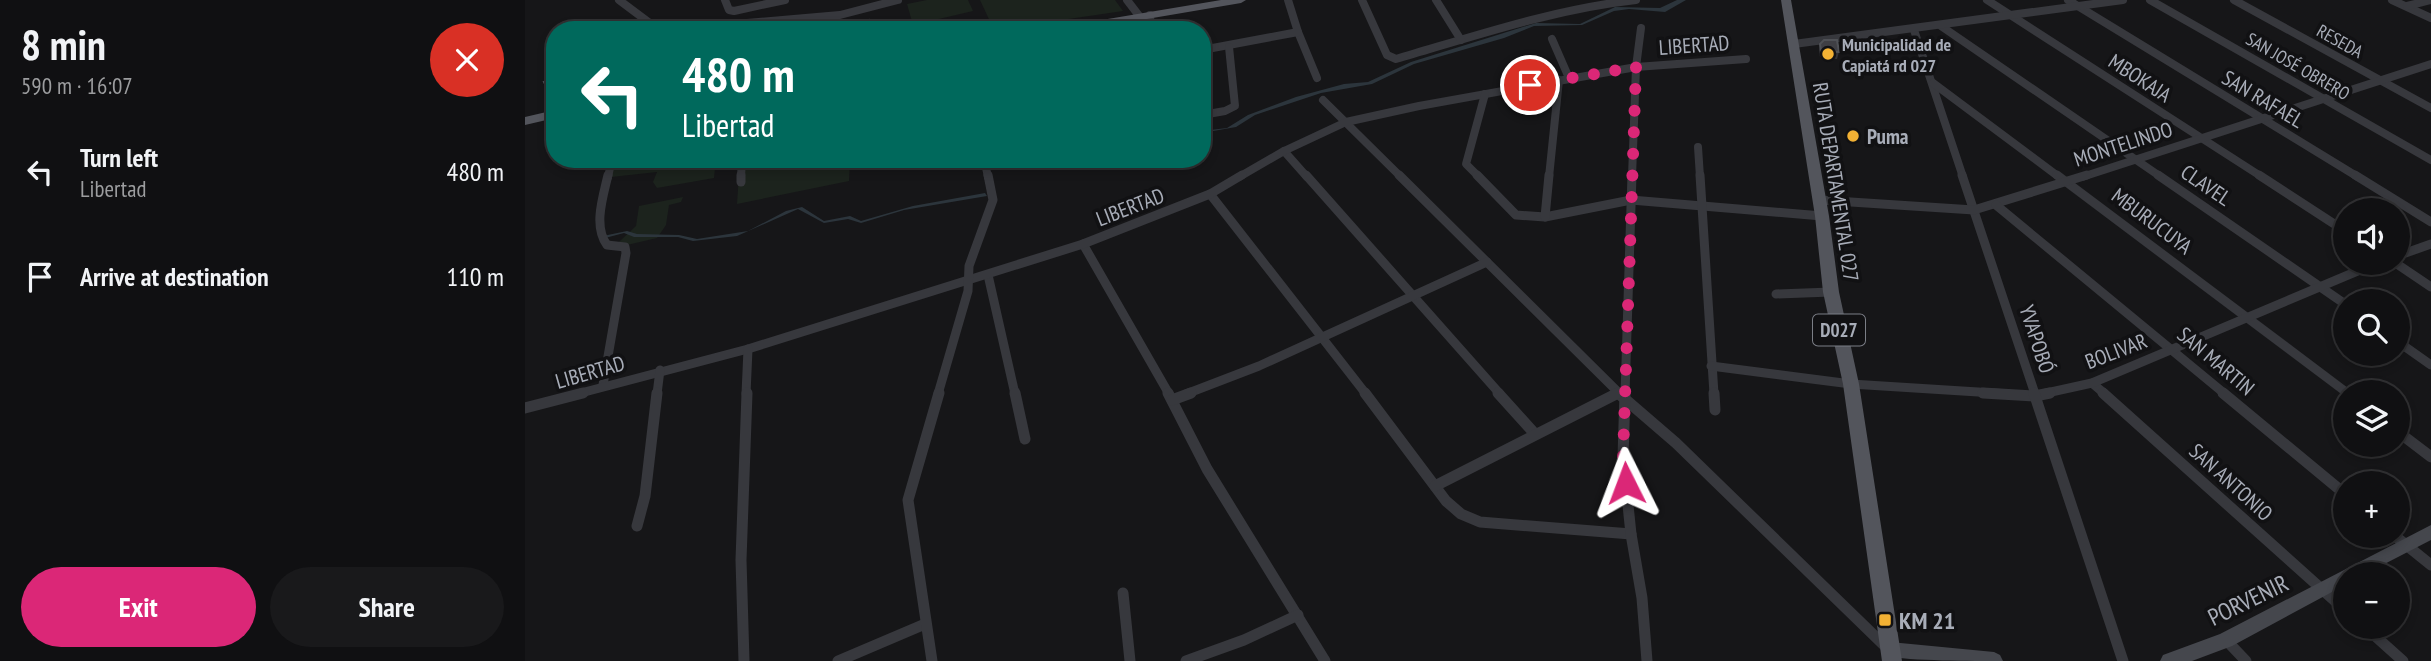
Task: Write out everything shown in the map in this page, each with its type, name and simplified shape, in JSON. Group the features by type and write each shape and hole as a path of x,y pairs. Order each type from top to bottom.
{"main road":[{"path":"1115,21 1202,3 1241,0"},
{"name":"RUTA DEPARTAMENTAL 027","path":"1786,0 1821,208 1831,292 1851,384 1891,656"},
{"path":"525,121 546,116"}],"street":[{"path":"619,0 647,21"},
{"path":"725,0 729,10 734,11 785,0"},
{"path":"770,21 840,15 898,0"},
{"path":"1126,0 1147,21"},
{"path":"1288,0 1297,32 1317,78"},
{"path":"1362,0 1387,55 1391,58 1402,58 1608,2 1636,0"},
{"path":"1436,0 1461,40"},
{"name":"MBOKAJA","path":"1987,0 2333,223"},
{"name":"SAN RAFAEL","path":"2068,0 2431,222"},
{"path":"1794,44 2123,0"},
{"name":"SAN JOSÉ OBRERO","path":"2150,0 2431,160"},
{"name":"RESEDA","path":"2234,0 2431,108"},
{"path":"2392,0 2431,18"},
{"path":"2406,7 2431,0"},
{"name":"CLAVEL","path":"1941,26 2333,296"},
{"path":"1641,28 1636,67 1622,396 1623,457 1631,534 1642,598 1647,661"},
{"name":"YVAPOBÓ","path":"1914,30 2123,661"},
{"path":"1211,49 1297,32"},
{"path":"1552,39 1569,78"},
{"path":"1211,113 1235,106 1229,47"},
{"name":"LIBERTAD","path":"525,408 660,370 748,349 1083,244 1210,194 1284,151 1346,122 1636,67 1746,59"},
{"name":"MONTELINDO","path":"1545,217 1631,200 1703,208 1974,210 2431,64"},
{"path":"1485,94 1467,167 1516,215 1545,217 1559,80"},
{"name":"MBURUCUYA","path":"1933,83 2333,382"},
{"path":"1323,100 1622,396 1676,443 1891,656 1994,661"},
{"path":"1697,147 1714,410"},
{"path":"1284,151 1535,434"},
{"path":"603,386 626,253 625,247 607,245 601,238 599,224 610,168"},
{"path":"741,181 742,168"},
{"path":"932,661 908,500 968,291 969,266 993,200 987,168"},
{"path":"1210,194 1453,511 1465,519 1631,534"},
{"name":"SAN MARTIN","path":"1996,205 2333,484"},
{"path":"1083,244 1172,400 1207,469 1325,661"},
{"path":"2410,251 2431,244"},
{"path":"1172,400 1321,338 1487,262"},
{"path":"2410,273 2431,287"},
{"path":"988,275 1025,439"},
{"name":"BOLIVAR","path":"1711,366 1851,384 2035,396 2092,383 2348,275"},
{"path":"1776,294 1831,292"},
{"path":"744,661 741,560 748,349"},
{"path":"2410,350 2431,365"},
{"path":"637,526 645,496 660,370"},
{"name":"SAN ANTONIO","path":"2092,383 2333,600"},
{"path":"1435,485 1535,434 1622,396"},
{"path":"2410,441 2431,457"},
{"name":"PORVENIR","path":"2410,537 2431,532"},
{"name":"PORVENIR","path":"2367,562 2388,548"},
{"path":"2410,548 2431,565"},
{"name":"PORVENIR","path":"2169,661 2225,640 2333,583"},
{"path":"1123,593 1130,661"},
{"path":"1186,661 1244,640 1298,615"},
{"path":"838,661 925,624"},
{"path":"2378,639 2403,661"},
{"path":"2225,640 2246,661"}],"shaded area":[{"path":"927,0 968,0 973,11 930,21 912,21 907,4"},
{"path":"980,0 1115,0 1123,11 1055,21 990,21"},
{"path":"1677,0 1686,0 1665,12 1629,9 1614,11 1582,25 1534,26 1504,38 1414,64 1372,84 1321,93 1255,115 1236,127 1211,131 1227,128 1248,115 1296,97 1344,84 1368,82 1411,62 1536,23 1580,24 1615,7 1660,8"},
{"path":"613,168 715,168 714,178 657,188 653,182 657,172 611,177"},
{"path":"739,168 850,168 849,181 737,204"},
{"path":"985,193 987,196 904,210 861,223 848,219 824,223 798,209 737,236 693,241 678,237 634,237 624,233 605,238 603,236 627,231 697,239 748,231 786,211 802,207 824,221 850,216 861,221 913,206"},
{"path":"683,197 681,202 669,205 666,225 657,238 627,245 619,242 636,226 639,206"}],"building":[{"path":"1824,40 1837,40 1839,52 1821,51 1820,44"}],"place":[{"name":"Municipalidad de Capiatá rd 027","path":"1828,54"},
{"name":"Puma","path":"1853,136"},
{"name":"KM 21","path":"1885,620"}],"route":[{"path":"1530,85 1636,67 1623,457 1626,483"}]}
